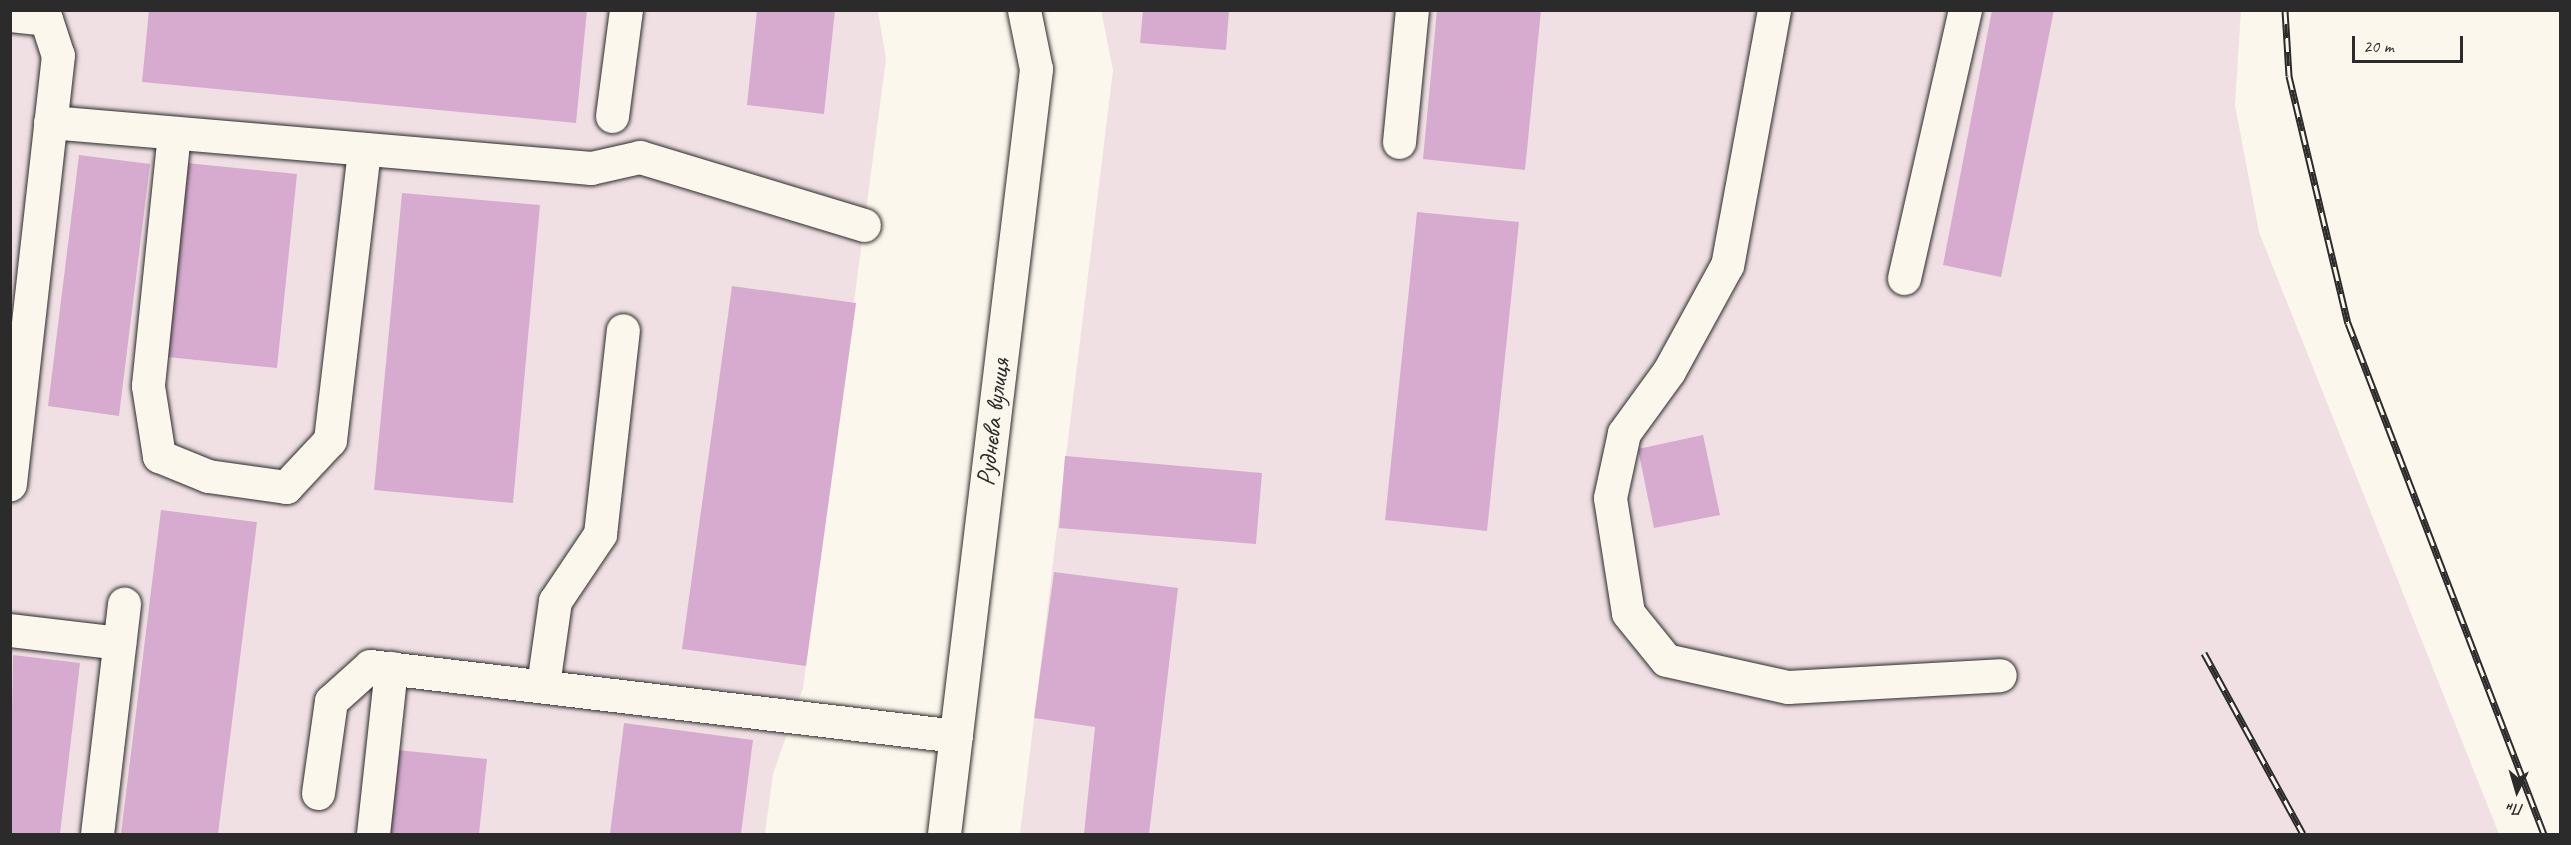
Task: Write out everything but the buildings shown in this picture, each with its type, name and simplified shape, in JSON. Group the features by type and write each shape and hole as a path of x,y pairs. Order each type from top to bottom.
{"street":[{"path":"612,116 626,10"},
{"name":"Руднєва вулиця","path":"944,834 1036,69 1024,10"},
{"path":"1399,142 1412,10"},
{"path":"1774,10 1727,265 1669,371 1624,434 1610,498 1628,613 1666,660 1788,687 2000,675"},
{"path":"1904,279 1965,10"},
{"path":"10,15 46,19 58,55 10,484"},
{"path":"50,123 591,168 640,157 864,225"},
{"path":"174,133 148,386 159,456 208,476 286,487 330,440 364,149"},
{"path":"543,685 555,601 600,534 623,330"},
{"path":"97,834 124,604"},
{"path":"10,630 119,643"},
{"path":"318,793 331,701 370,666 956,736"},
{"path":"373,834 391,668"}],"shaded area":[{"path":"1101,10 2241,11 2235,105 2259,232 2499,834 1020,834 1113,70"},
{"path":"10,11 878,11 886,59 803,688 773,774 765,834 11,834"}],"railway":[{"path":"2285,10 2289,76 2348,323 2544,834"},
{"path":"2204,653 2303,834"}]}
